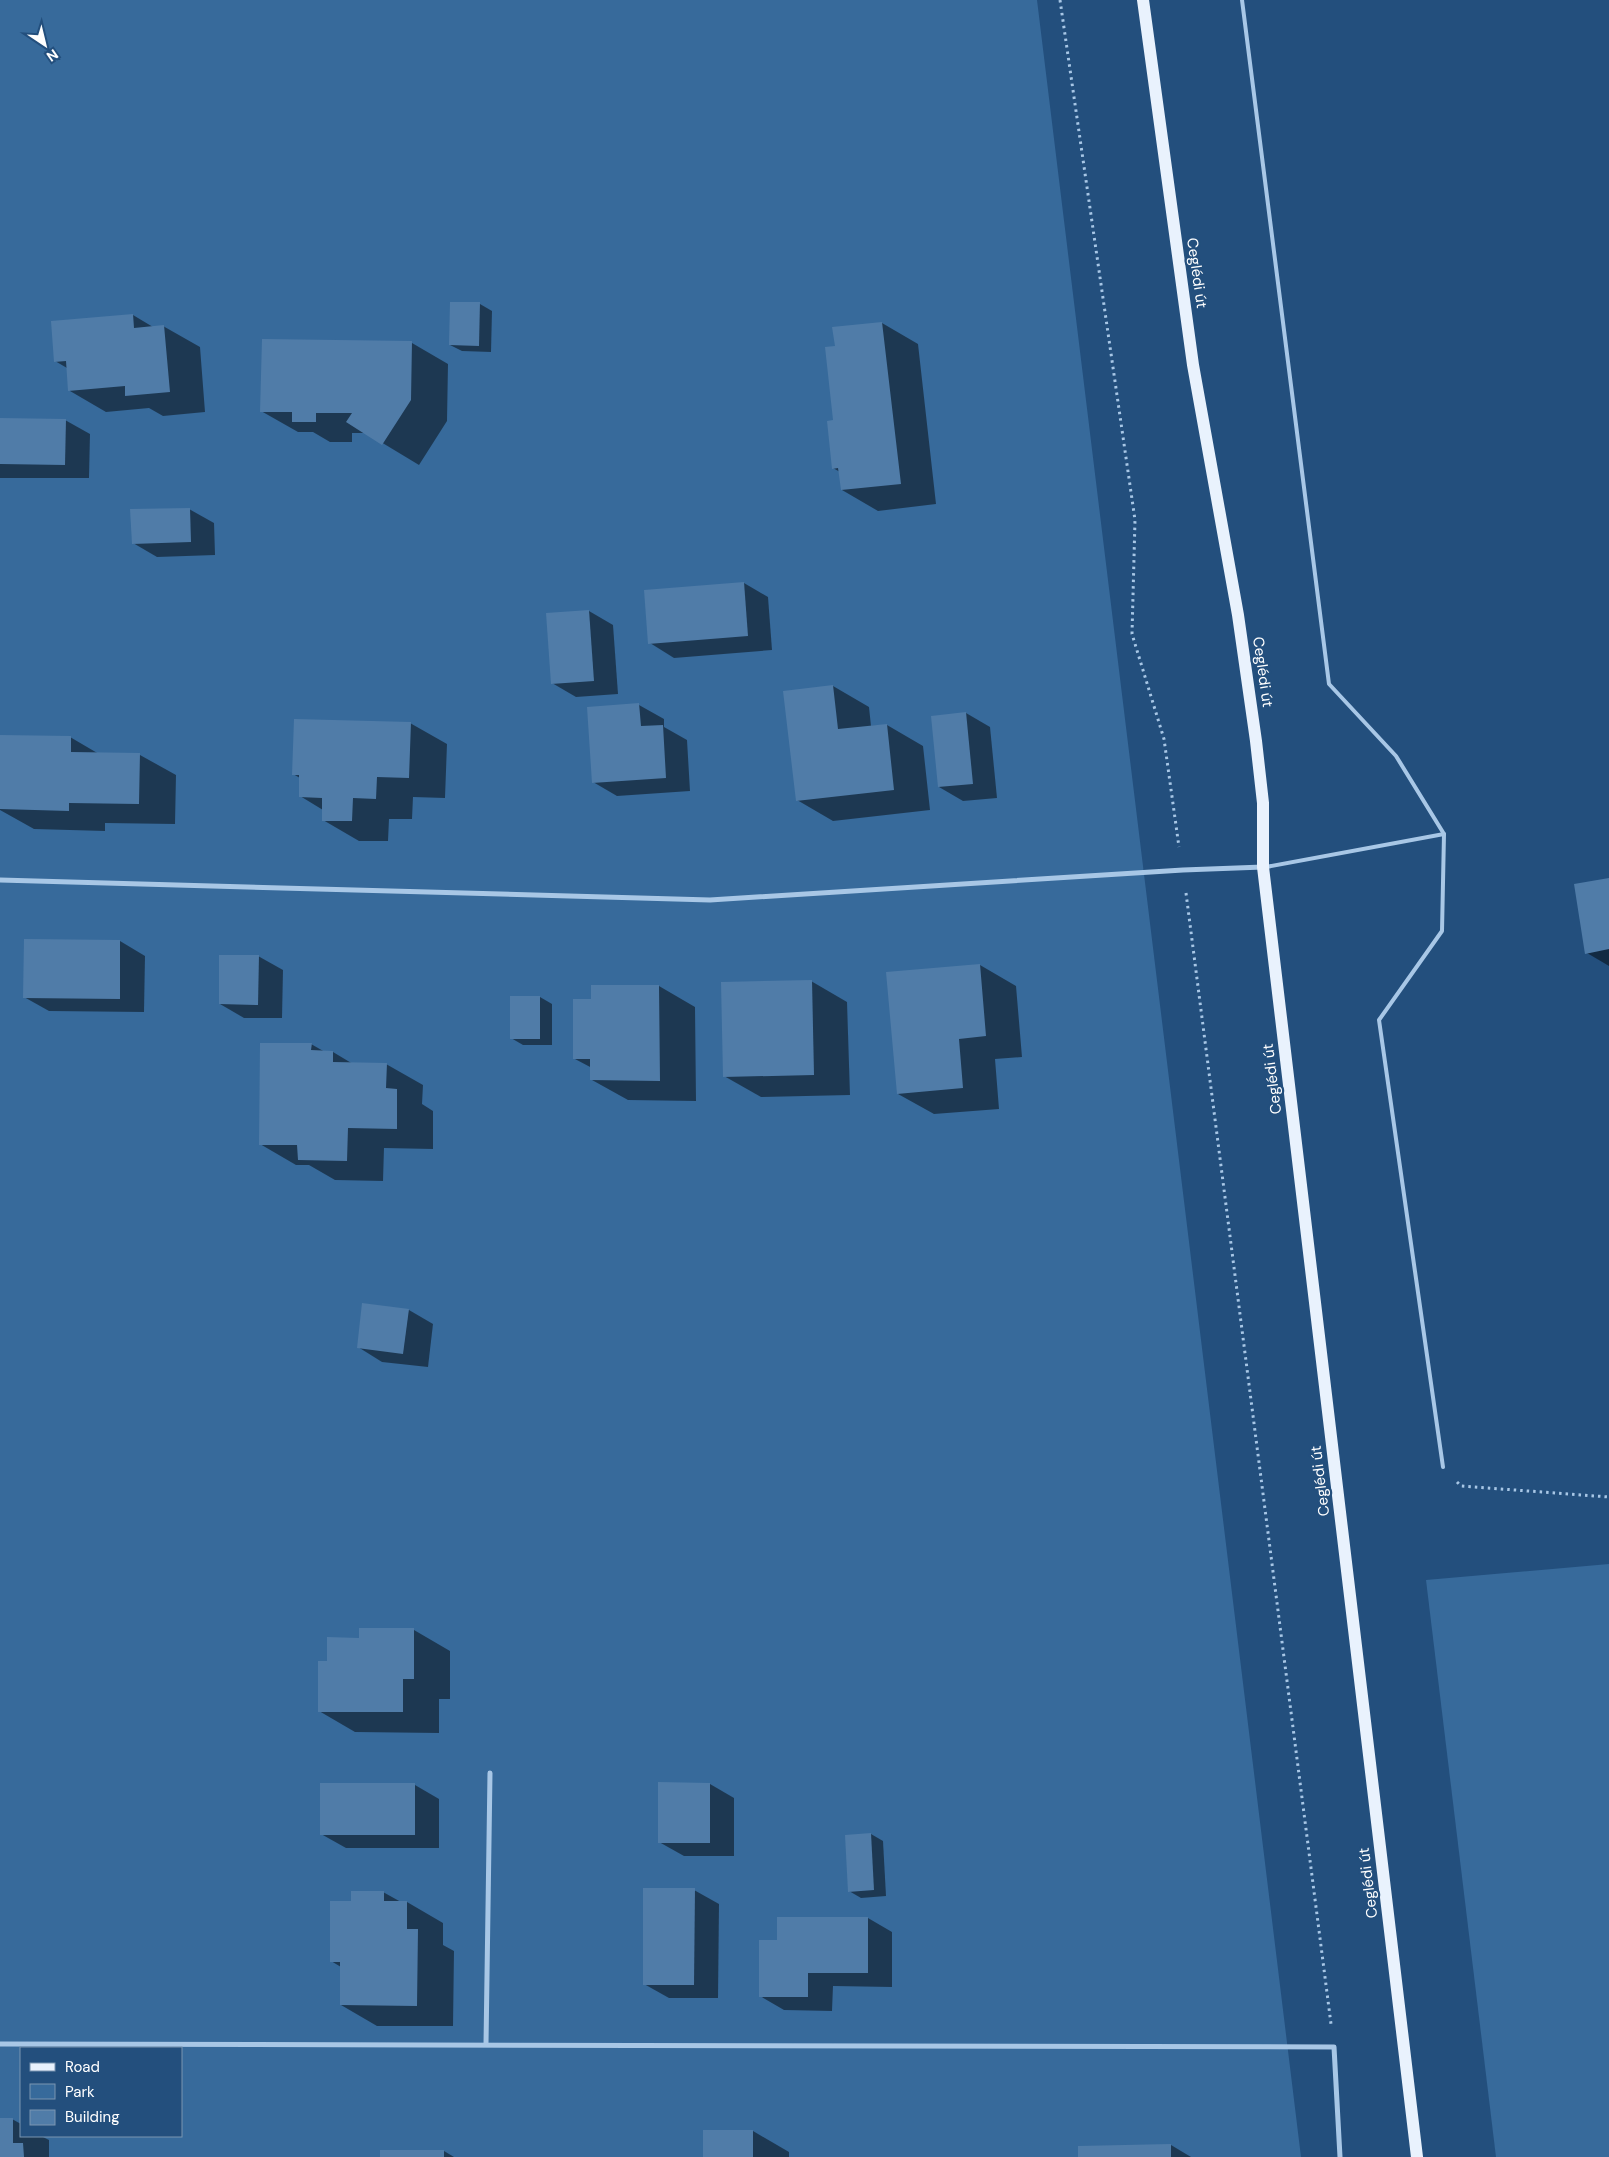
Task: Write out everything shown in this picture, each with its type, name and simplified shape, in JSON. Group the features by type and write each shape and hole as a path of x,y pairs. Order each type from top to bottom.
{"main road":[{"name":"Ceglédi út","path":"1142,0 1193,365 1238,614 1256,741 1263,803 1264,867 1417,2157"}],"street":[{"path":"0,880 710,900 1183,870 1264,867"},
{"path":"486,2044 490,1773"},
{"path":"0,2044 1334,2047 1340,2157"}],"lane":[{"path":"1242,0 1329,684 1396,756 1444,834 1442,931 1379,1020 1443,1467"},
{"path":"1264,867 1444,834"}],"path":[{"path":"1060,0 1135,520 1132,634 1164,738 1183,870 1334,2047"},
{"path":"1443,1467 1461,1486 1609,1498"}],"green space":[{"path":"0,0 1037,0 1301,2157 0,2157"},
{"path":"1609,1564 1609,2157 1496,2157 1426,1580"}],"building":[{"path":"450,302 480,302 479,346 449,345"},
{"path":"133,314 134,328 164,325 170,392 125,396 125,386 68,391 66,361 54,362 51,321"},
{"path":"882,322 901,484 841,490 838,468 832,469 827,421 833,420 825,347 835,346 832,327"},
{"path":"262,339 412,341 411,400 382,445 346,422 352,413 316,413 316,422 292,422 292,412 260,412"},
{"path":"0,418 66,419 65,465 0,464"},
{"path":"190,508 191,542 132,544 130,509"},
{"path":"744,582 748,636 648,644 644,590"},
{"path":"589,610 594,681 551,684 546,613"},
{"path":"833,685 838,729 887,724 894,790 796,801 783,691"},
{"path":"639,703 641,726 663,725 666,778 592,783 587,707"},
{"path":"966,712 973,784 938,787 931,716"},
{"path":"294,719 411,722 409,778 377,777 376,799 353,798 352,821 322,821 322,798 299,797 299,775 292,775"},
{"path":"0,735 71,736 71,752 140,753 139,804 69,803 69,811 0,809"},
{"path":"1609,878 1609,949 1585,954 1574,884"},
{"path":"24,939 120,940 120,999 23,998"},
{"path":"219,955 259,955 258,1005 219,1004"},
{"path":"980,964 986,1036 959,1039 963,1088 897,1094 886,972"},
{"path":"812,980 814,1075 723,1077 721,982"},
{"path":"591,985 659,985 660,1081 590,1080 590,1059 573,1059 573,999 591,999"},
{"path":"510,996 540,996 540,1039 510,1039"},
{"path":"260,1043 312,1043 311,1050 333,1051 333,1062 387,1063 386,1088 397,1089 397,1129 348,1128 347,1161 298,1160 297,1145 259,1145"},
{"path":"362,1303 409,1309 403,1354 357,1348"},
{"path":"359,1628 414,1628 414,1679 403,1679 403,1712 318,1712 318,1661 327,1661 327,1637 359,1638"},
{"path":"658,1782 710,1783 710,1843 658,1843"},
{"path":"320,1783 415,1783 415,1835 320,1835"},
{"path":"871,1833 874,1890 848,1892 845,1835"},
{"path":"643,1888 695,1888 694,1985 643,1985"},
{"path":"351,1891 384,1891 384,1901 407,1901 407,1929 418,1929 417,2006 340,2005 340,1962 330,1962 330,1901 351,1901"},
{"path":"777,1917 868,1917 868,1973 808,1973 808,1997 759,1997 759,1940 777,1940"},
{"path":"0,2118 13,2118 13,2143 23,2143 24,2157 0,2157"},
{"path":"703,2130 753,2130 753,2157 703,2157"},
{"path":"1171,2144 1171,2157 1078,2157 1078,2146"},
{"path":"380,2150 444,2150 444,2157 380,2157"}]}
